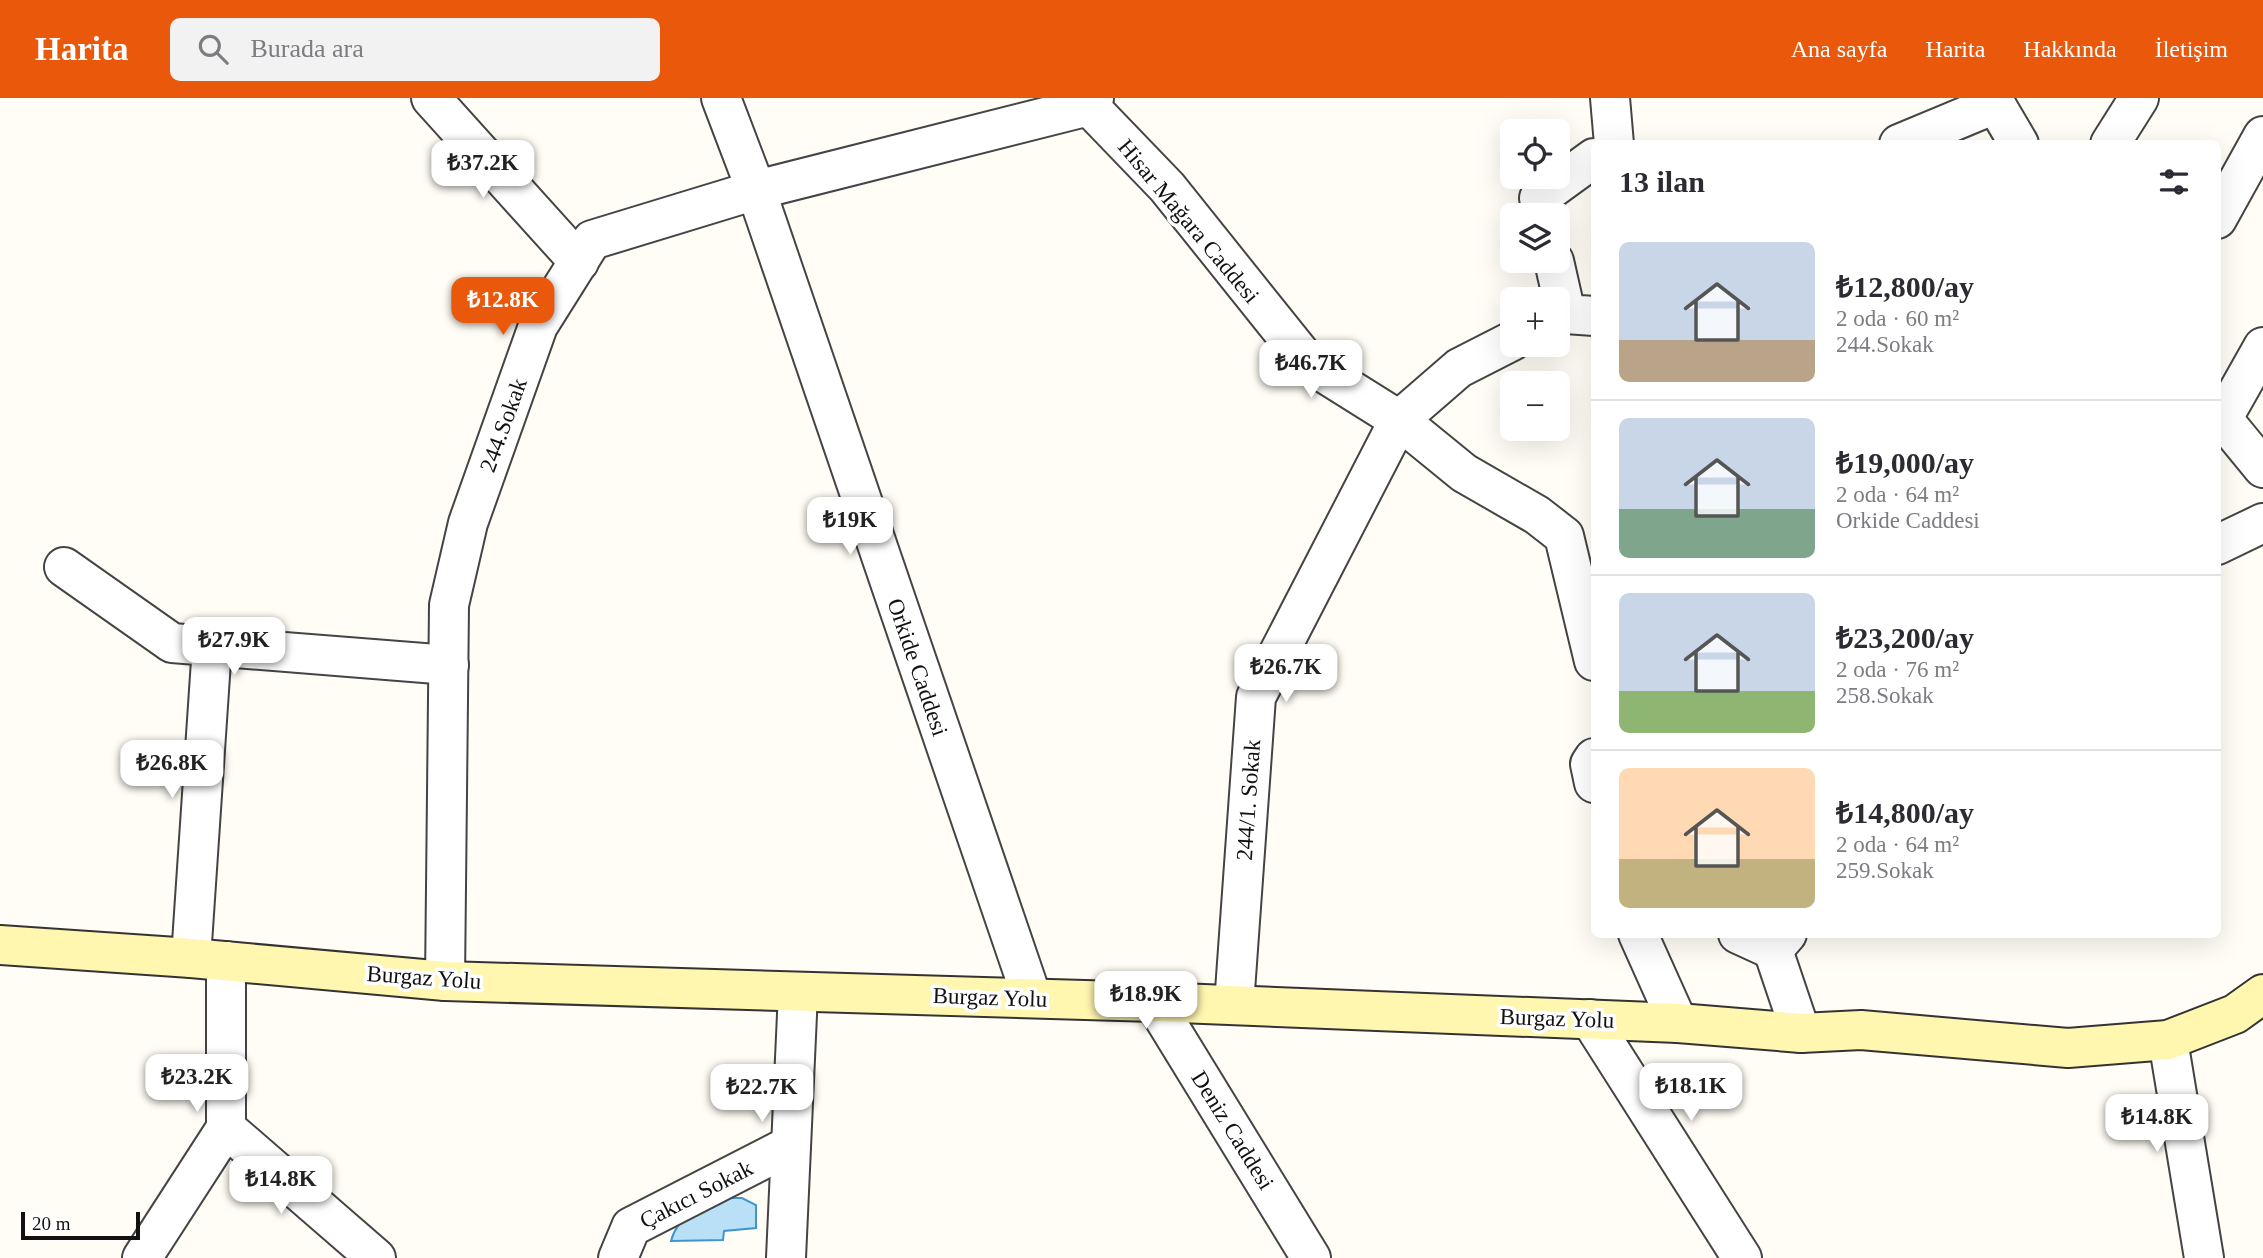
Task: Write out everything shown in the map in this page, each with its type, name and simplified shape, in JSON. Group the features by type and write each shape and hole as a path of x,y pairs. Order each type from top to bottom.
{"street":[{"path":"431,98 579,262"},
{"name":"Orkide Caddesi","path":"721,98 756,190 1031,998"},
{"path":"1610,98 1614,140"},
{"path":"2113,140 2139,98"},
{"name":"244.Sokak","path":"445,981 449,605 468,523 538,326 592,240 756,190 1090,101"},
{"name":"Hisar Mağara Caddesi","path":"1090,101 1167,187 1308,363 1399,420 1464,473 1537,515 1564,536 1591,648"},
{"path":"1908,140 1993,101 2017,140"},
{"path":"2221,212 2263,136"},
{"path":"1540,203 1539,198 1591,160"},
{"path":"1558,273 1573,316"},
{"path":"1399,420 1459,368 1500,347"},
{"path":"2221,413 2263,347"},
{"path":"2221,416 2263,468"},
{"name":"244/1. Sokak","path":"1234,1005 1256,697 1399,420"},
{"path":"2221,543 2263,523"},
{"path":"64,566 172,643 449,665"},
{"path":"142,1258 226,1128 209,959 212,646"},
{"path":"1640,938 1678,1023"},
{"path":"1759,938 1780,942 1801,1033"},
{"name":"Burgaz Yolu","path":"0,945 209,959 445,981 1234,1005 1678,1023 1801,1033 1861,1030 2068,1048 2168,1040 2235,1014 2263,994"},
{"path":"786,1258 798,992"},
{"name":"Deniz Caddesi","path":"1154,1002 1311,1258"},
{"path":"1590,1019 1742,1258"},
{"path":"2168,1040 2204,1258"},
{"path":"226,1128 376,1258"},
{"name":"Çakıcı Sokak","path":"618,1258 631,1227 791,1145"}],"water":[{"path":"730,1198 742,1198 756,1205 756,1228 724,1231 723,1240 671,1241 686,1217"}]}
